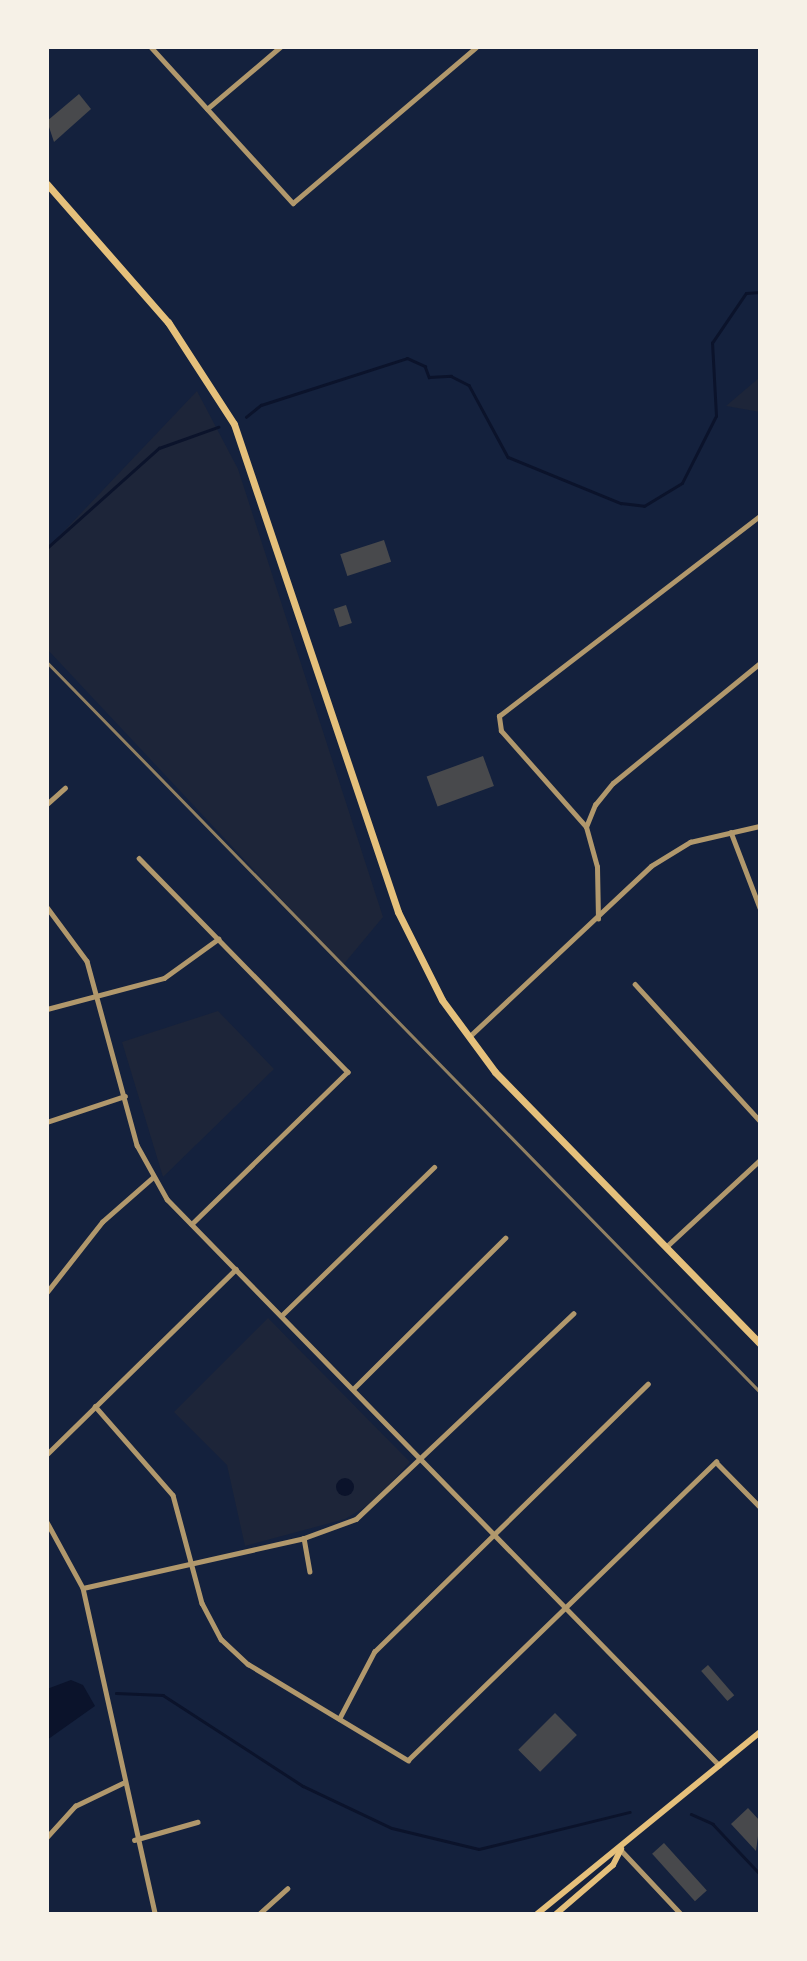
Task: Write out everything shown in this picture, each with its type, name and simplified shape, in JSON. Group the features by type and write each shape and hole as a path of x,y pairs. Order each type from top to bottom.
{"main road":[{"path":"47,184 168,321 234,424 398,912 467,1038 665,1248 760,1344"},
{"path":"556,1914 613,1865 621,1849 760,1732"},
{"path":"537,1914 605,1854 621,1849"}],"street":[{"path":"151,47 293,203 476,47"},
{"path":"206,109 280,47"},
{"path":"598,919 597,867 586,827 501,731 499,716 760,516"},
{"path":"586,827 613,783 760,663"},
{"path":"47,804 65,788"},
{"path":"467,1038 670,852 760,825"},
{"path":"731,832 760,908"},
{"path":"139,858 348,1072 192,1224"},
{"path":"47,907 79,945 99,996 125,1096 152,1178 192,1224 719,1765"},
{"path":"47,1009 164,978 218,939"},
{"path":"635,984 760,1121"},
{"path":"47,1122 125,1096"},
{"path":"665,1248 760,1160"},
{"path":"282,1315 434,1167"},
{"path":"47,1293 102,1222 152,1178"},
{"path":"353,1388 505,1238"},
{"path":"47,1454 236,1269"},
{"path":"83,1588 304,1538 372,1509 573,1314"},
{"path":"339,1719 374,1652 648,1384"},
{"path":"95,1406 165,1480 209,1623 232,1652 408,1760 716,1462 760,1507"},
{"path":"47,1522 83,1588 134,1840 155,1914"},
{"path":"304,1538 310,1571"},
{"path":"47,1838 75,1806 123,1783"},
{"path":"134,1840 197,1822"},
{"path":"621,1849 681,1914"},
{"path":"259,1914 288,1889"}],"shaded area":[{"path":"760,377 760,412 726,406"},
{"path":"197,391 238,469 383,917 343,965 47,649 47,549"},
{"path":"218,1011 274,1069 163,1177 122,1042"},
{"path":"268,1318 410,1462 372,1503 345,1519 245,1546 227,1465 174,1412"},
{"path":"345,1478 351,1481 354,1487 351,1493 345,1496 339,1493 336,1487 339,1481"},
{"path":"71,1680 83,1685 95,1706 47,1740 47,1689"}],"building":[{"path":"79,94 91,109 54,142 47,121"},
{"path":"384,540 391,562 347,576 340,554"},
{"path":"346,605 352,623 340,627 334,609"},
{"path":"483,756 494,786 438,807 427,777"},
{"path":"708,1665 734,1695 727,1701 701,1671"},
{"path":"555,1713 577,1735 540,1772 518,1750"},
{"path":"748,1808 760,1821 756,1851 731,1824"},
{"path":"664,1843 707,1891 695,1901 652,1854"}],"waterway":[{"path":"246,417 261,405 407,358 425,366 429,377 451,376 469,385 508,457 621,503 644,506 682,483 716,416 712,343 746,293 760,292"},
{"path":"47,548 159,448 218,427"},
{"path":"116,1693 163,1695 303,1786 392,1828 479,1849 630,1812"},
{"path":"691,1814 713,1824 760,1874"}],"railway":[{"path":"47,662 760,1392"}]}
